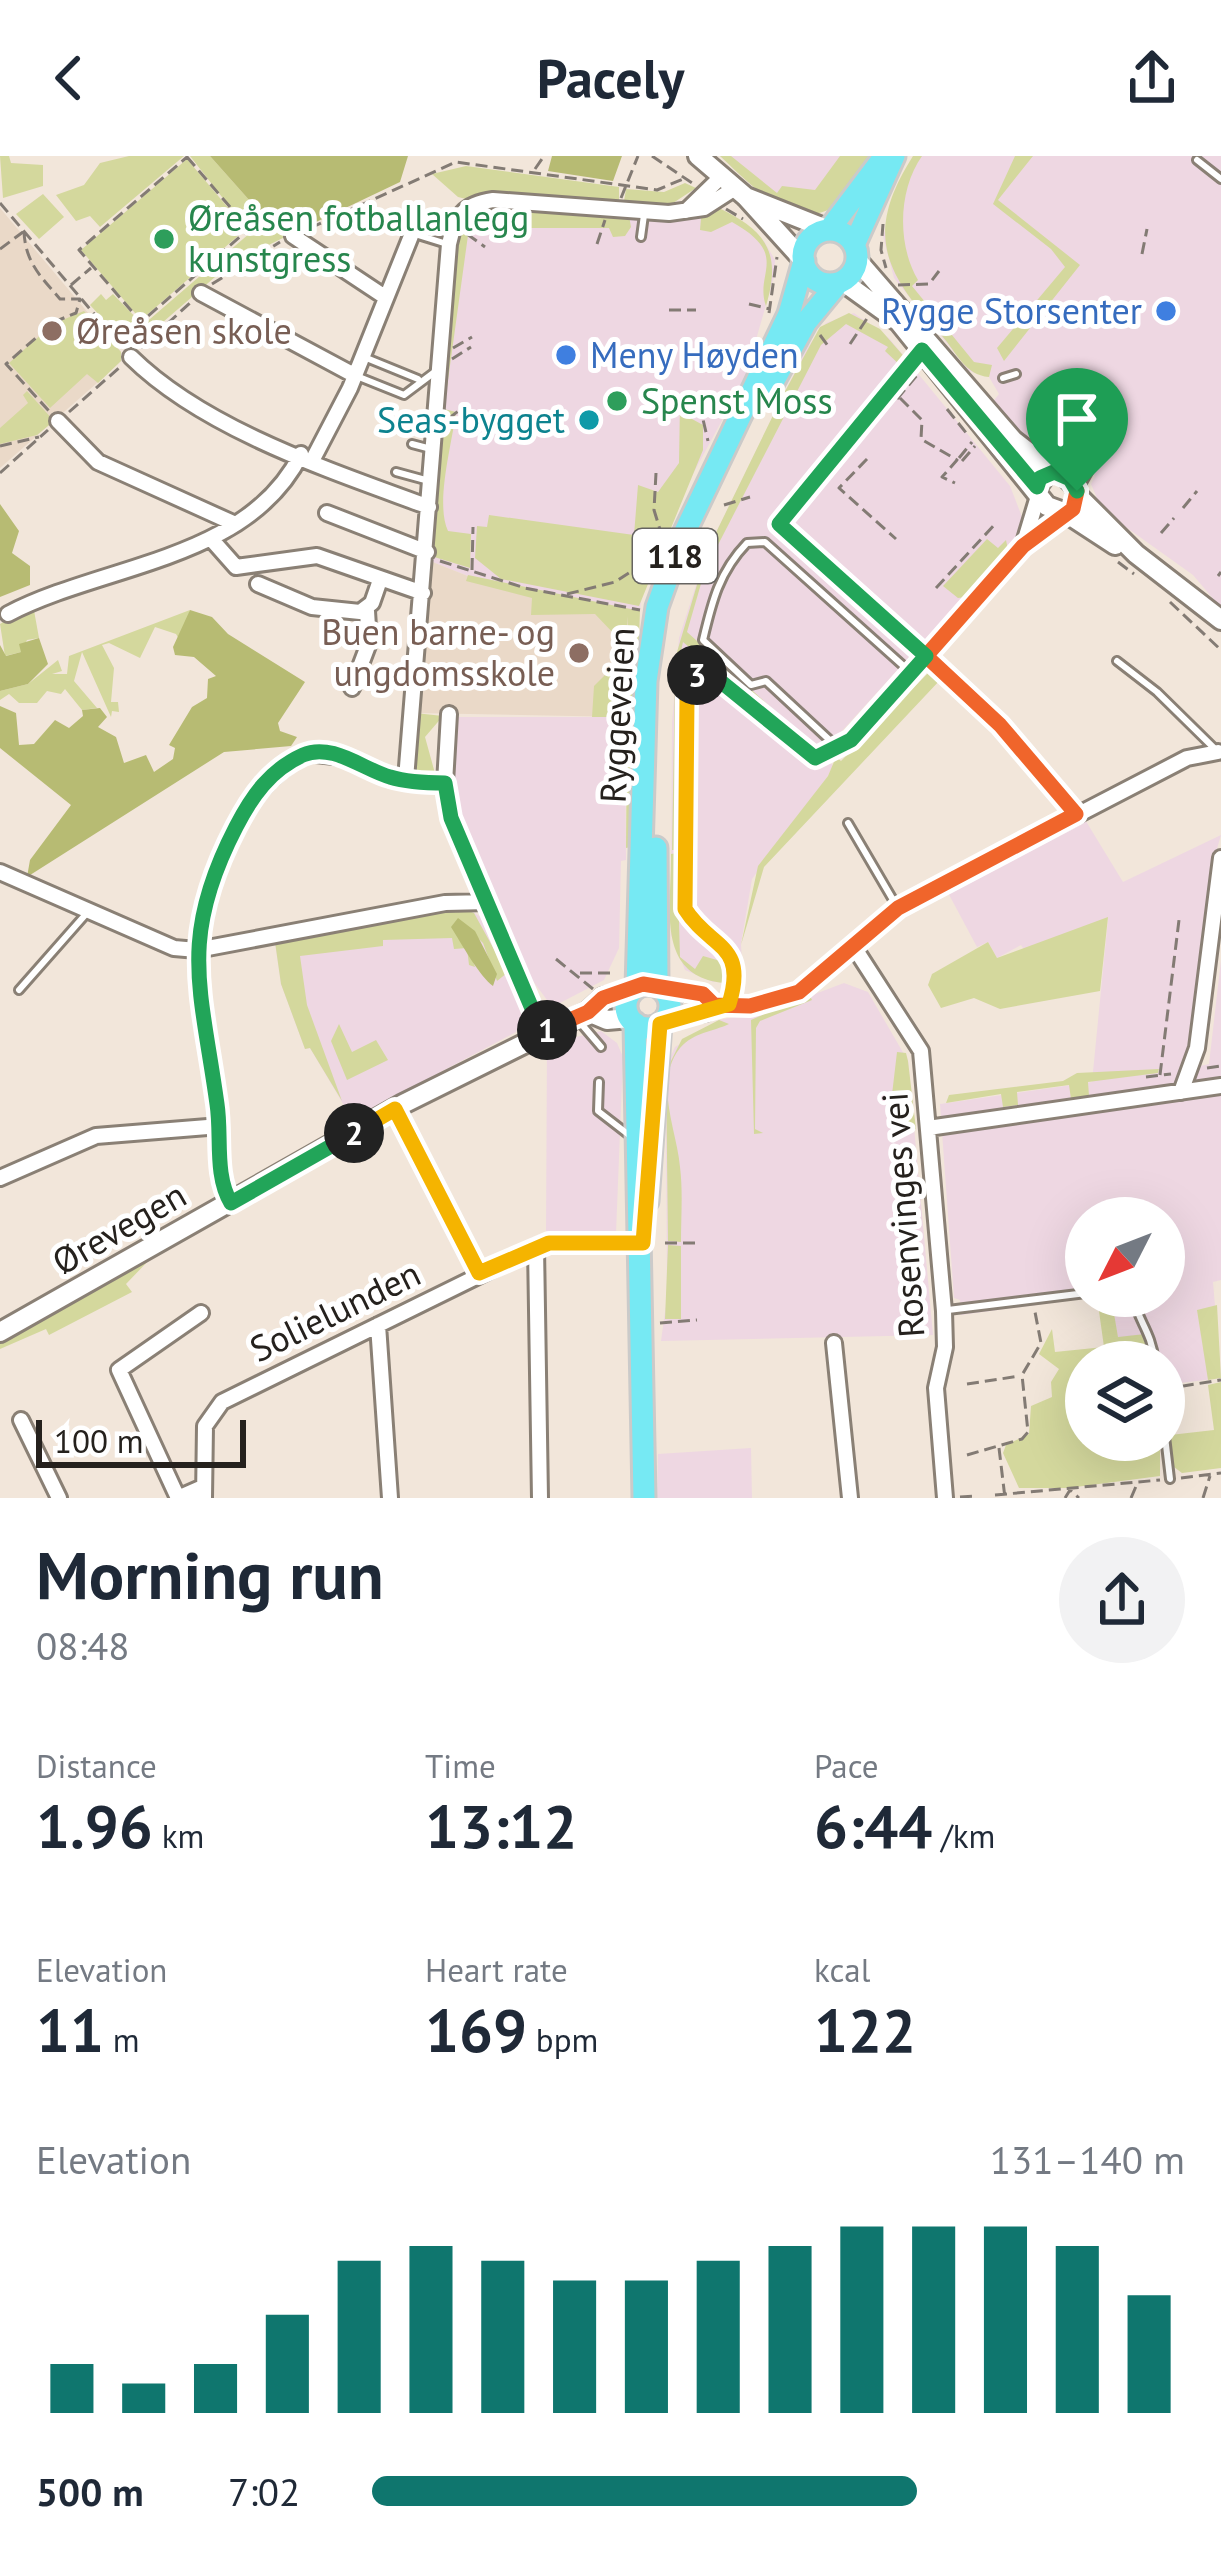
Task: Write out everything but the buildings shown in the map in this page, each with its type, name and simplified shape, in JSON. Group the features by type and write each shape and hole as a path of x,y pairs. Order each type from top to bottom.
{"main road":[{"name":"118","path":"804,261 807,244 830,230 885,156"},
{"name":"118","path":"840,282 894,156"},
{"path":"830,230 856,252"},
{"path":"804,261 812,277 840,282"},
{"name":"Ryggeveien","path":"648,989 646,681 657,607 681,540 788,314 804,261"},
{"name":"Ryggeveien","path":"648,989 658,704 672,604 702,525 760,408 806,322 840,282"},
{"name":"118","path":"644,1498 650,1239 662,1022 670,1006 648,989 626,1004 633,1020 635,1138 650,1239"},
{"path":"633,1020 662,1022"}],"street":[{"path":"698,156 804,261"},
{"path":"406,779 451,237 464,209 486,201 686,211 734,187 830,230"},
{"path":"293,236 385,297"},
{"path":"8,614 99,575 213,542 278,488 307,457 354,375 411,236"},
{"path":"856,252 1013,440 1058,472 1071,504"},
{"path":"840,282 899,322 1038,490 1071,504 1221,620"},
{"path":"201,293 354,375"},
{"path":"131,357 182,401 429,507"},
{"path":"58,421 98,462 233,523"},
{"path":"1023,546 1040,478 1058,472"},
{"path":"843,743 1023,546 1071,504"},
{"path":"327,512 427,554"},
{"path":"213,542 236,567 302,554 423,593"},
{"path":"352,688 369,643 367,611 380,580"},
{"path":"258,584 312,608 367,611"},
{"path":"1201,608 1221,633"},
{"path":"926,656 1000,725 1076,814"},
{"path":"448,714 445,783 451,818 498,916 542,1032"},
{"path":"231,1203 221,1175 220,1126 201,1022 197,950 212,875 249,802 275,771 314,752 406,779 445,783"},
{"path":"648,989 703,994 722,1005 750,1006 799,992 898,908 1187,758 1218,752"},
{"path":"1181,1092 1197,1048 1221,858"},
{"path":"0,872 174,948 197,950 488,894"},
{"name":"Rosenvinges vei","path":"854,947 921,1051 944,1311 945,1347 936,1388 946,1498"},
{"name":"Ørevegen","path":"0,1332 395,1109 582,1015 603,998 648,989"},
{"path":"662,1022 722,1005"},
{"path":"582,1015 633,1020"},
{"path":"928,1128 1221,1086"},
{"path":"395,1109 431,1177"},
{"path":"0,1178 96,1136 220,1126"},
{"name":"Solielunden","path":"204,1492 205,1426 222,1402 536,1247 650,1239"},
{"path":"536,1247 540,1498"},
{"path":"201,1313 119,1370 178,1498 204,1492"},
{"path":"378,1325 390,1498"},
{"path":"834,1343 850,1498"},
{"path":"21,1420 59,1498"}],"lane":[{"path":"1197,160 1221,179"},
{"path":"640,237 645,212"},
{"path":"376,222 411,236 451,237"},
{"path":"922,350 779,524 926,656"},
{"path":"361,355 420,380"},
{"path":"354,375 395,395 404,394 440,364"},
{"path":"1003,378 1016,374"},
{"path":"412,444 431,449"},
{"path":"1058,472 1098,454 1071,504"},
{"path":"396,472 429,481"},
{"path":"722,1005 735,965 717,938 685,909 688,686 694,676 714,676 815,758 843,743 766,681 752,685 703,640 715,590 747,543 765,542 910,673"},
{"path":"1117,661 1157,692 1218,752"},
{"path":"848,824 898,908"},
{"path":"19,989 88,911"},
{"path":"582,1015 601,1047"},
{"path":"599,1082 598,1111 606,1122 635,1138"},
{"path":"944,1311 1065,1295"},
{"path":"1169,1461 1171,1479"}],"path":[{"path":"534,172 544,156"},
{"path":"597,244 600,227 617,210 622,184 638,156"},
{"path":"652,156 752,226"},
{"path":"187,157 249,229 141,322 92,266 79,250 187,157"},
{"path":"0,472 233,266 456,162 668,189 683,179"},
{"path":"0,203 131,357"},
{"path":"887,208 881,250 903,292"},
{"path":"1142,254 1147,229"},
{"path":"0,249 24,231"},
{"path":"24,231 26,257 41,277 60,299 80,299"},
{"path":"451,237 470,235 484,248"},
{"path":"749,304 771,307 778,274 775,251"},
{"path":"69,286 92,266"},
{"path":"896,285 928,284 938,271"},
{"path":"58,421 6,364 54,322 76,313 80,299"},
{"path":"669,310 696,310"},
{"path":"850,344 869,316"},
{"path":"815,328 828,346"},
{"path":"440,364 472,337"},
{"path":"440,364 471,347"},
{"path":"898,397 922,420 921,439 960,460"},
{"path":"1076,416 1089,399"},
{"path":"664,401 699,402 709,448"},
{"path":"1050,447 1066,427"},
{"path":"0,446 41,436"},
{"path":"955,484 942,476 975,443"},
{"path":"867,459 839,488 896,538"},
{"path":"566,595 625,577 663,548 654,509 656,473"},
{"path":"1183,508 1197,491"},
{"path":"724,505 750,497"},
{"path":"1161,533 1174,518"},
{"path":"936,588 997,522"},
{"path":"472,572 473,527"},
{"path":"427,554 472,572 642,610"},
{"path":"1114,560 1146,584"},
{"path":"1162,596 1221,650"},
{"path":"1160,1075 1179,920"},
{"path":"556,959 594,991"},
{"path":"578,973 616,973"},
{"path":"1205,1069 1221,1066"},
{"path":"1146,1077 1172,1074"},
{"path":"431,1177 479,1273"},
{"path":"650,1239 695,1243"},
{"path":"967,1455 1028,1432 1022,1376 1042,1337 1033,1298"},
{"path":"660,1323 697,1320"},
{"path":"967,1384 1022,1376"},
{"path":"1185,1386 1221,1380"},
{"path":"999,1446 1006,1496"},
{"path":"995,1495 1221,1473"},
{"path":"1203,1498 1210,1474"},
{"path":"1131,1498 1137,1484"},
{"path":"1065,1498 1070,1490"},
{"path":"1070,1490 1079,1498"},
{"path":"946,1498 976,1496"}],"shaded area":[{"path":"720,156 875,156 823,211 812,213 751,185"},
{"path":"913,156 1221,156 1221,608 1193,575 1102,510 1091,484 1095,476 1076,459 1054,461 1029,448 992,403 999,394 989,377 969,371 894,278 883,236"},
{"name":"Øreåsen skole","path":"0,208 121,352 121,361 0,468"},
{"path":"719,208 764,241 775,260 774,277 745,378 687,485 642,590 640,611 493,586 430,561 459,227 609,214 682,219"},
{"path":"854,313 889,338 1010,486 1024,522 1010,547 819,756 833,765 828,776 752,879 741,944 743,982 713,982 685,970 671,935 672,723 679,638 707,551 806,349 826,323"},
{"path":"430,561 493,586 628,614 625,717 415,713"},
{"path":"454,717 625,717 626,860 621,861 619,948 604,980 558,1004 547,1000 533,981 529,983 460,830 453,799"},
{"path":"1084,818 1123,882 1221,835 1212,866 1188,1069 1209,1064 1221,960 1221,1280 1213,1282 1221,1378 1185,1382 1185,1341 1146,1341 1145,1335 1118,1338 1114,1317 1185,1317 1185,1197 1065,1197 1065,1301 961,1315 960,1300 954,1298 940,1104 1092,1082 1108,919 1025,951 1021,945 997,958 988,942 977,947 946,889"},
{"path":"469,910 481,917 511,982 522,1016 516,1032 352,1119 310,1048 305,1049 281,984 275,942"},
{"path":"844,983 868,992 908,1061 933,1335 661,1341 667,1297 666,1119 669,1060 675,1047 719,1020 778,1008"},
{"path":"601,1031 617,1043 623,1057 616,1233 546,1232 547,1044"},
{"path":"751,1448 752,1498 657,1498 658,1454"}],"green space":[{"path":"0,156 9,156 11,163 43,165 43,186 3,198"},
{"path":"129,156 184,156 100,227 90,216 76,221 56,195 84,185 100,163"},
{"path":"190,156 210,156 273,227 293,233 230,264 140,342 127,345 90,305 101,294 106,300 113,294 143,325 250,233"},
{"path":"210,156 408,156 400,182 293,233 273,227"},
{"path":"552,156 622,156 613,181 548,171"},
{"path":"720,156 731,156 777,193 782,186 815,190 840,156 875,156 833,207 802,213 771,200"},
{"path":"913,156 922,156 908,185 903,218 906,251 918,280 912,286 974,362 992,365 989,377 968,368 922,313 887,252 888,209"},
{"path":"1015,156 1033,156 998,200 1080,265 1004,361 997,348 1065,267 1051,249 993,204"},
{"name":"Øreåsen fotballanlegg kunstgress","path":"187,159 246,229 141,320 81,250"},
{"path":"466,166 619,187 619,203 519,194 470,200 458,197 432,174"},
{"path":"685,183 696,188 670,205 624,201 626,189 664,192"},
{"path":"43,194 64,217 39,239 16,214"},
{"path":"495,204 629,216 631,227 625,236 613,237 609,228 469,228 444,409 456,412 443,505 448,531 471,534 470,568 431,556 432,379 447,365 459,227 472,211"},
{"path":"719,208 750,226 767,247 772,273 766,306 767,264 761,244 732,222 711,232 700,230 701,218"},
{"path":"84,311 121,352 121,361 98,383 87,374 50,408 9,363 53,324"},
{"path":"849,313 880,329 908,361 903,368 885,351 888,347 846,324 821,345 705,570 687,632 804,737 800,741 683,642 677,669 677,652 707,551 783,395 820,327"},
{"path":"27,391 54,421 37,435 0,444 0,428 28,403 23,395"},
{"path":"680,403 688,404 692,419 703,425 703,450 639,606 501,579 475,558 477,526 487,527 489,515 634,535 638,485 658,492 679,463"},
{"path":"0,504 19,531 12,553 30,566 30,585 0,597"},
{"path":"987,539 998,548 1006,540 1008,550 966,597 958,598 943,586"},
{"path":"468,575 640,611 631,847 626,848 628,616 620,717 592,717 594,686 615,665 615,635 595,614 531,615 532,598 466,581"},
{"path":"33,605 39,638 27,640 21,652 5,656 0,624"},
{"path":"190,610 180,641 176,634 155,627 140,658 109,643 102,645 114,668 111,702 118,702 119,712 112,711 111,717 82,652 74,681 97,708 82,710 65,689 61,694 47,691 37,703 19,703 9,694 0,700 0,691 28,684 58,660 62,671 52,674 67,674 69,656"},
{"path":"190,610 212,617 228,634 305,682 278,723 280,731 297,737 291,746 224,752 27,877 30,860 71,805 0,748 0,706 16,713 19,745 34,744 55,720 69,728 83,716 82,710 100,708 107,717 98,727 116,737 124,763 146,755 154,772 173,759 175,748 169,745 192,707 207,698 208,679 216,676 194,657 175,655 173,647"},
{"path":"39,638 48,664 28,684 0,691 0,645 6,656 21,652 19,644"},
{"path":"932,669 941,679 764,867 741,945 758,866 828,776 836,757 841,761"},
{"path":"675,674 677,850 672,850"},
{"path":"415,713 443,716 425,737 436,777 417,774 412,764"},
{"path":"677,853 680,957 695,969 703,956 724,962 724,983 702,978 686,967 677,953 670,915 671,854"},
{"path":"461,908 474,913 507,973 497,981 483,943 458,919 475,967 469,965 467,948 454,949 452,938 383,940 383,946 300,956 307,1005 342,1101 310,1048 305,1049 281,984 275,942"},
{"path":"1108,917 1100,991 1000,1009 974,998 941,1008 928,985 932,974 988,942 997,958"},
{"path":"458,918 475,931 497,974 493,986 451,927"},
{"path":"809,994 812,1000 760,1021 756,1028 755,1129 763,1133 754,1134 751,1020"},
{"path":"719,1020 729,1024 685,1043 668,1076 682,1204 681,1242 668,1241 666,1071 682,1039"},
{"path":"339,1024 352,1052 376,1040 388,1060 347,1080 331,1041"},
{"path":"897,1052 906,1053 908,1061 916,1129 902,1134 903,1105 891,1103"},
{"path":"1159,1069 1158,1073 1088,1082 1089,1096 1071,1099 1069,1085 1017,1092 1018,1105 1003,1107 1001,1094 946,1103 949,1095 1063,1081 1077,1073"},
{"path":"668,1245 681,1246 681,1319 665,1319"},
{"path":"151,1258 126,1284 132,1292 49,1335 46,1329 0,1349 0,1341 73,1302 87,1288"},
{"path":"1217,1305 1221,1378 1208,1380 1197,1310"},
{"path":"1100,1317 1115,1317 1118,1337 1145,1334 1146,1341 1103,1341"},
{"path":"1052,1329 1055,1352 1065,1351 1065,1461 1160,1461 1160,1476 1068,1488 1019,1488 1003,1453 1006,1445 1029,1434 1031,1406 1052,1397 1051,1382 1059,1369 1039,1354"},
{"path":"1221,1382 1221,1468 1182,1473 1173,1461 1185,1461 1185,1433 1214,1430 1208,1385"}],"place":[{"name":"Øreåsen fotballanlegg kunstgress","path":"164,239"},
{"name":"Rygge Storsenter","path":"1166,311"},
{"name":"Øreåsen skole","path":"52,331"},
{"name":"Meny Høyden","path":"566,355"},
{"name":"Spenst Moss","path":"617,401"},
{"name":"Seas-bygget","path":"589,420"},
{"name":"Buen barne- og ungdomsskole","path":"579,653"}],"route":[{"path":"1077,491 1070,479 1054,472 1040,478 1037,487 922,350 781,515 779,524 786,534 926,656 851,740 815,758 794,746 714,676 694,676 688,686 685,909 692,921 727,950 735,965 734,987 729,1004 714,1005 706,1013 660,1024 652,1075 643,1243 549,1243 479,1273 395,1109 231,1203 221,1175 216,1093 201,1022 197,934 212,875 249,802 275,771 314,752 343,757 396,779 445,783 451,818 542,1032 588,1012 603,998 632,992 643,984 665,992 703,994 714,1005 750,1006 781,999 799,992 898,908 1076,814 1000,725 926,656 1023,546 1073,509 1077,491"}]}
